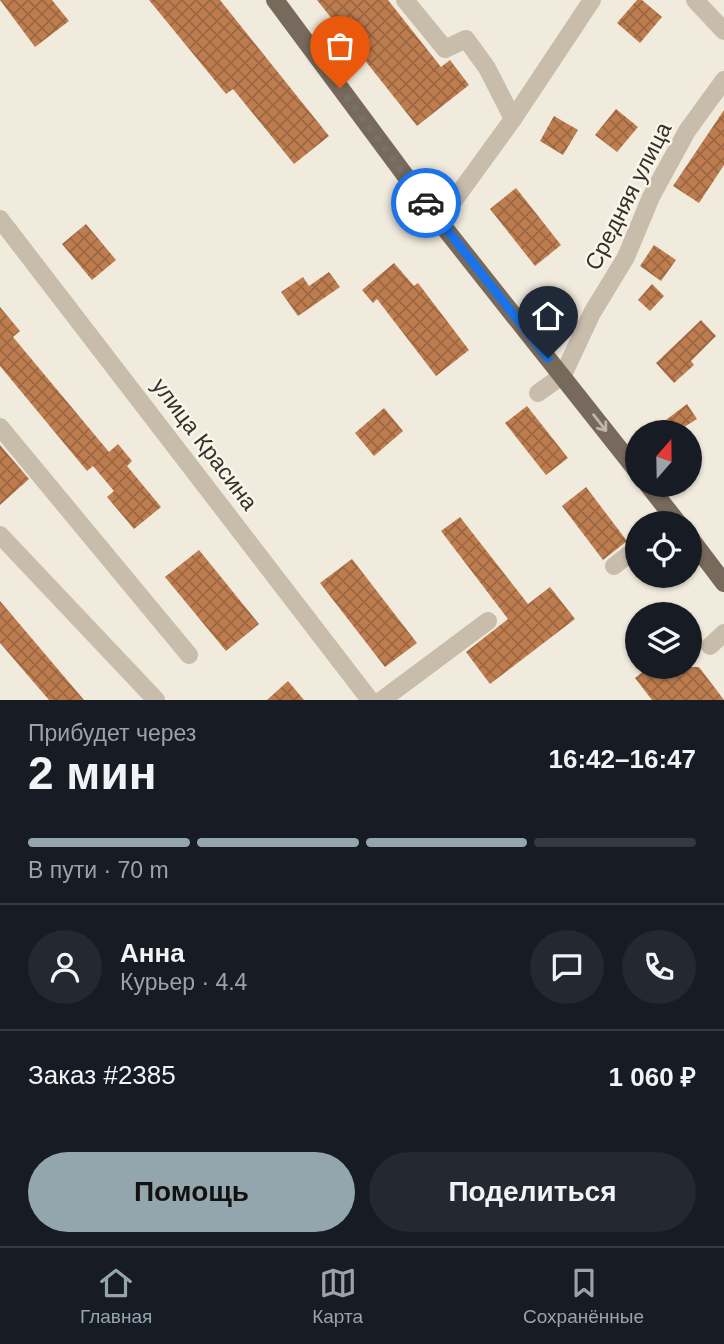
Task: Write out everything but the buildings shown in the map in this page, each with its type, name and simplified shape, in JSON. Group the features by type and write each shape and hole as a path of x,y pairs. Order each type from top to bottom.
{"main road":[{"path":"275,0 439,221 625,456"},
{"path":"702,554 724,583"}],"street":[{"path":"405,0 445,49 466,40 487,68 513,119"},
{"path":"439,221 513,119 592,0"},
{"path":"699,1 724,31"},
{"name":"Средняя улица","path":"562,375 592,313 626,257 651,197 687,131 724,80"},
{"name":"улица Красина","path":"0,219 370,700"},
{"path":"538,393 562,375"},
{"path":"0,428 189,655"},
{"path":"0,535 156,700"},
{"path":"614,566 625,557"},
{"path":"382,700 488,621"},
{"path":"710,646 724,633"}],"way so far":[{"path":"340,88 426,203"}],"route":[{"path":"426,203 548,358"}]}
